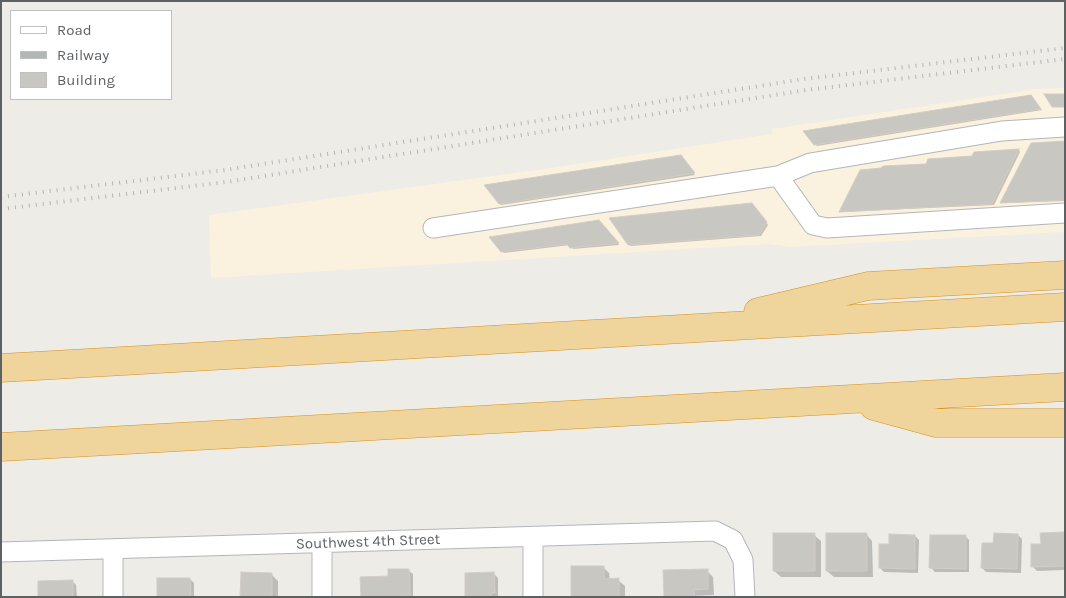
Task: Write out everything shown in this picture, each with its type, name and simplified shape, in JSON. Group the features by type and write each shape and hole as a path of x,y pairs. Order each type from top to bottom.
{"highway":[{"path":"691,329 868,286 1065,275"},
{"path":"1,368 1065,307"},
{"path":"1,447 1065,387"},
{"path":"851,399 936,423 1065,423"}],"street":[{"path":"433,228 778,176 810,163 1002,131 1065,127"},
{"path":"778,176 813,225 827,228 1065,213"},
{"name":"Southwest 4th Street","path":"1,552 533,538 715,531 733,540 743,560 745,597"},
{"path":"533,538 533,597"},
{"path":"322,543 322,597"},
{"path":"113,549 113,597"}],"shaded area":[{"path":"1065,88 1065,232 791,247 769,244 211,278 209,215 558,167 772,134 772,129 1036,89"}],"building":[{"path":"1044,94 1065,94 1065,107 1052,107"},
{"path":"1031,95 1041,109 814,145 803,131"},
{"path":"1065,141 1065,200 1000,203 1031,143"},
{"path":"1019,149 992,204 839,212 860,170 881,168 883,166 926,164 928,159 972,156 974,152"},
{"path":"681,155 695,173 499,204 484,185"},
{"path":"752,203 767,222 759,235 628,245 609,218"},
{"path":"599,220 619,243 570,248 567,244 501,252 489,237"},
{"path":"1065,532 1065,566 1031,567 1031,544 1041,544 1040,533"},
{"path":"773,533 815,533 815,571 773,571"},
{"path":"826,533 867,533 867,571 826,571"},
{"path":"994,533 1018,534 1017,569 981,568 982,543 993,543"},
{"path":"889,534 915,535 915,569 879,568 879,544 889,544"},
{"path":"930,535 966,535 966,569 929,568"},
{"path":"571,566 604,566 604,579 619,578 619,597 571,597"},
{"path":"388,569 409,569 410,596 361,597 360,577 388,576"},
{"path":"708,569 708,589 694,590 695,597 664,597 663,570"},
{"path":"241,572 272,573 272,597 240,597"},
{"path":"494,572 495,593 491,593 491,597 465,597 465,573"},
{"path":"157,578 190,578 191,597 157,597"},
{"path":"73,580 73,597 38,597 38,581"}],"railway":[{"path":"1,197 225,170 804,79 1065,48"},
{"path":"1,209 226,182 806,90 1065,59"}]}
